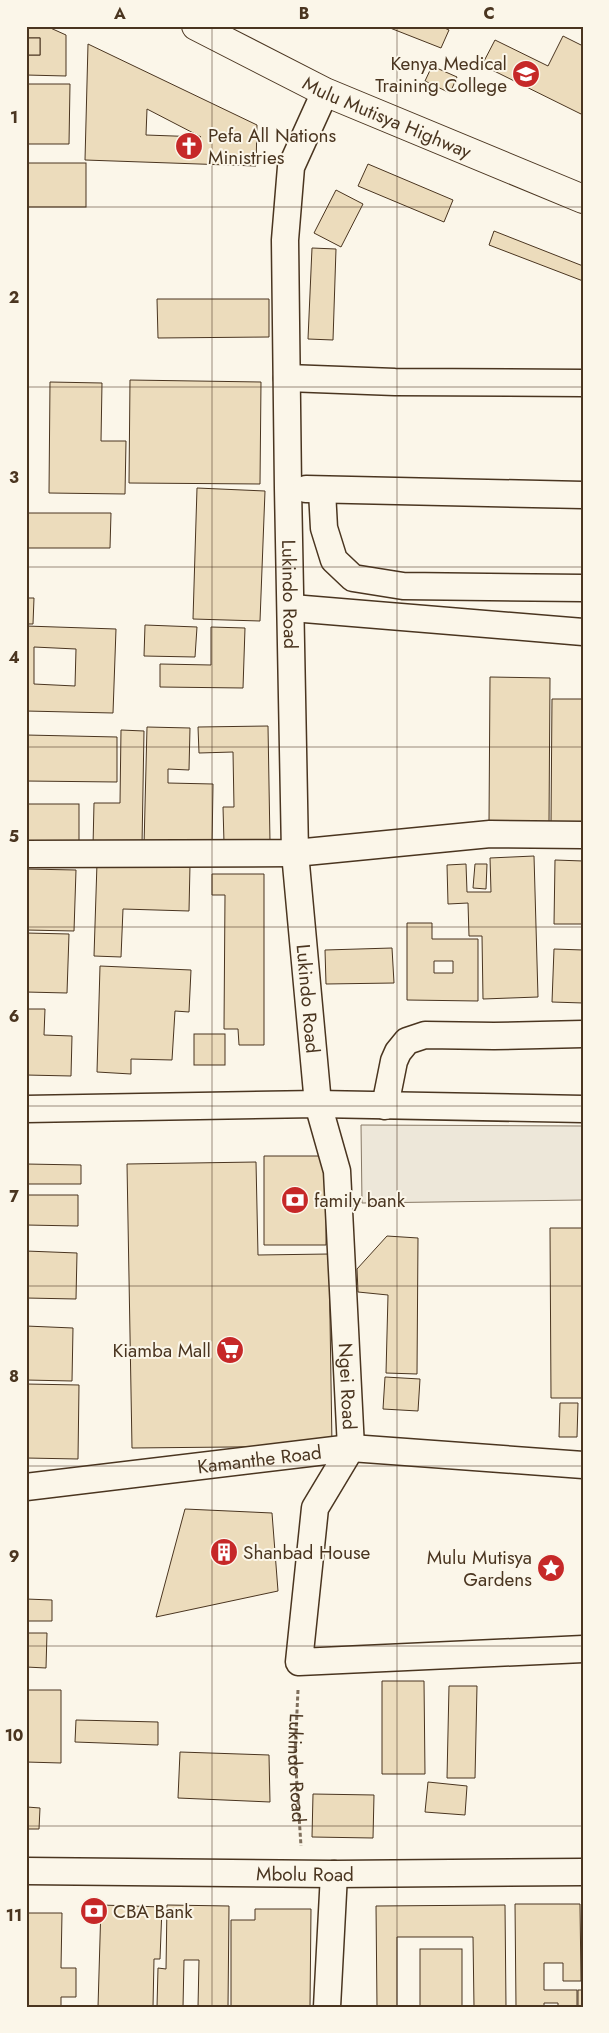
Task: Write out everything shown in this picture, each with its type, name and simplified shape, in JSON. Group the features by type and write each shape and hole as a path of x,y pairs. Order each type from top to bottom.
{"highway":[{"name":"Mulu Mutisya Highway","path":"196,26 325,92 583,199"}],"street":[{"name":"Lukindo Road","path":"318,1104 295,853 292,608 288,488 286,240 290,167 325,92"},
{"path":"287,378 395,382 583,383"},
{"path":"288,488 322,491 583,495"},
{"path":"322,491 324,528 334,560 353,578 402,586 583,588"},
{"path":"292,608 583,632"},
{"path":"26,854 295,853 490,834 583,835"},
{"path":"385,1106 394,1062 398,1052 408,1041 424,1035 583,1034"},
{"path":"26,1109 318,1104 583,1109"},
{"name":"Ngei Road","path":"299,1662 315,1508 350,1448 337,1172 318,1104"},
{"name":"Kamanthe Road","path":"26,1487 350,1448 583,1465"},
{"path":"299,1662 583,1649"},
{"name":"Mbolu Road","path":"26,1871 303,1874 583,1872"},
{"path":"327,2007 334,1874"}],"path":[{"name":"Lukindo Road","path":"299,1662 295,1754 303,1874"}],"shaded area":[{"path":"361,1125 583,1126 583,1200 362,1203"}],"building":[{"path":"26,26 46,26 66,35 66,76 26,75 26,55 40,55 40,38 26,38"},
{"path":"385,26 440,26 449,30 441,48"},
{"path":"563,36 583,46 583,115 482,65 495,40 548,66"},
{"path":"26,38 40,38 40,55 26,55"},
{"path":"88,44 257,125 256,166 85,160","holes":["147,109 201,137 146,135"]},
{"path":"432,66 457,77 450,93 425,81"},
{"path":"26,84 70,84 69,144 26,144"},
{"path":"26,163 86,163 86,207 26,207"},
{"path":"368,164 453,200 444,222 358,186"},
{"path":"336,190 363,204 341,247 314,233"},
{"path":"494,231 583,266 583,281 489,245"},
{"path":"312,248 336,249 333,340 308,339"},
{"path":"157,299 269,299 269,337 158,338"},
{"path":"130,380 261,382 260,484 129,483"},
{"path":"50,382 102,383 101,441 126,441 125,494 49,493"},
{"path":"197,488 265,491 260,621 193,619"},
{"path":"26,513 111,513 110,548 26,548"},
{"path":"26,598 34,598 33,624 26,624"},
{"path":"145,625 197,627 195,657 144,656"},
{"path":"26,626 116,629 113,713 26,711","holes":["34,647 76,649 75,686 34,684"]},
{"path":"211,627 245,628 243,688 160,687 160,664 211,665"},
{"path":"490,677 550,678 549,824 489,823"},
{"path":"552,699 583,699 583,823 551,823"},
{"path":"268,726 270,842 224,843 223,807 234,807 233,752 199,753 198,727"},
{"path":"147,727 190,728 189,770 168,769 168,783 213,784 212,847 144,846"},
{"path":"121,730 144,731 142,845 93,846 94,803 120,803"},
{"path":"26,735 117,737 117,782 26,781"},
{"path":"26,804 79,804 79,845 26,845"},
{"path":"534,856 538,997 483,999 482,936 469,936 468,903 448,904 447,865 466,864 467,892 491,892 490,858"},
{"path":"555,860 583,861 583,924 554,924"},
{"path":"97,863 190,865 189,911 123,909 121,957 94,956"},
{"path":"475,864 487,864 486,889 473,888"},
{"path":"26,869 76,870 74,931 26,930"},
{"path":"212,874 264,874 264,1045 239,1045 238,1029 224,1029 225,895 212,895"},
{"path":"407,923 432,923 432,939 478,939 478,1001 407,1000","holes":["434,961 453,961 453,973 434,973"]},
{"path":"26,933 69,934 67,993 26,992"},
{"path":"392,948 394,983 326,984 325,950"},
{"path":"554,949 583,950 583,1003 552,1002"},
{"path":"100,966 191,970 189,1012 175,1011 172,1060 131,1059 131,1074 97,1072"},
{"path":"26,1009 45,1009 44,1035 72,1036 71,1076 26,1075"},
{"path":"194,1034 225,1034 225,1065 194,1065"},
{"name":"family bank","path":"264,1156 327,1156 326,1245 264,1245"},
{"name":"Kiamba Mall","path":"256,1162 258,1255 329,1254 332,1446 132,1448 127,1164"},
{"path":"26,1164 81,1165 81,1184 26,1184"},
{"path":"26,1195 78,1195 78,1226 26,1225"},
{"path":"550,1228 583,1228 583,1398 551,1398"},
{"path":"387,1236 418,1238 417,1374 386,1373 388,1295 358,1292 357,1269"},
{"path":"26,1251 77,1253 76,1299 26,1298"},
{"path":"26,1326 73,1328 72,1381 26,1380"},
{"path":"385,1377 420,1379 418,1411 383,1409"},
{"path":"26,1384 79,1385 78,1459 26,1458"},
{"path":"560,1403 578,1403 577,1437 559,1437"},
{"name":"Shanbad House","path":"185,1509 272,1513 278,1591 156,1617"},
{"path":"26,1599 52,1600 52,1621 26,1621"},
{"path":"26,1633 47,1633 46,1668 26,1667"},
{"path":"382,1681 424,1681 425,1774 382,1774"},
{"path":"449,1686 477,1686 475,1778 447,1778"},
{"path":"26,1690 61,1690 61,1763 26,1762"},
{"path":"76,1720 158,1722 158,1745 75,1742"},
{"path":"180,1752 269,1755 270,1802 178,1798"},
{"path":"428,1782 467,1786 465,1815 425,1812"},
{"path":"313,1794 374,1795 373,1838 312,1837"},
{"path":"27,1807 40,1808 39,1829 26,1829"},
{"path":"515,1904 580,1904 581,1981 563,1981 563,1963 544,1963 544,1990 577,1990 577,2007 558,2007 558,2003 544,2003 544,2007 516,2007"},
{"path":"101,1905 162,1907 160,1959 154,1959 153,2007 98,2007"},
{"path":"167,1905 229,1906 228,2007 198,2007 199,1960 184,1960 183,2007 157,2007 158,1968 166,1969"},
{"path":"505,1905 506,2007 474,2007 473,1937 397,1937 397,2007 377,2007 376,1906"},
{"path":"255,1909 311,1909 310,2007 231,2007 231,1920 255,1920"},
{"path":"26,1913 62,1913 61,1968 76,1968 76,1997 61,1997 61,2007 26,2007"},
{"path":"420,1949 462,1949 462,2007 420,2007"},
{"path":"578,1990 583,1990 583,2007 578,2007"}],"place":[{"name":"Kenya Medical Training College","path":"526,74"},
{"name":"Pefa All Nations Ministries","path":"189,146"},
{"name":"family bank","path":"295,1200"},
{"name":"Kiamba Mall","path":"230,1350"},
{"name":"Shanbad House","path":"224,1552"},
{"name":"Mulu Mutisya Gardens","path":"551,1568"},
{"name":"CBA Bank","path":"94,1911"}]}
